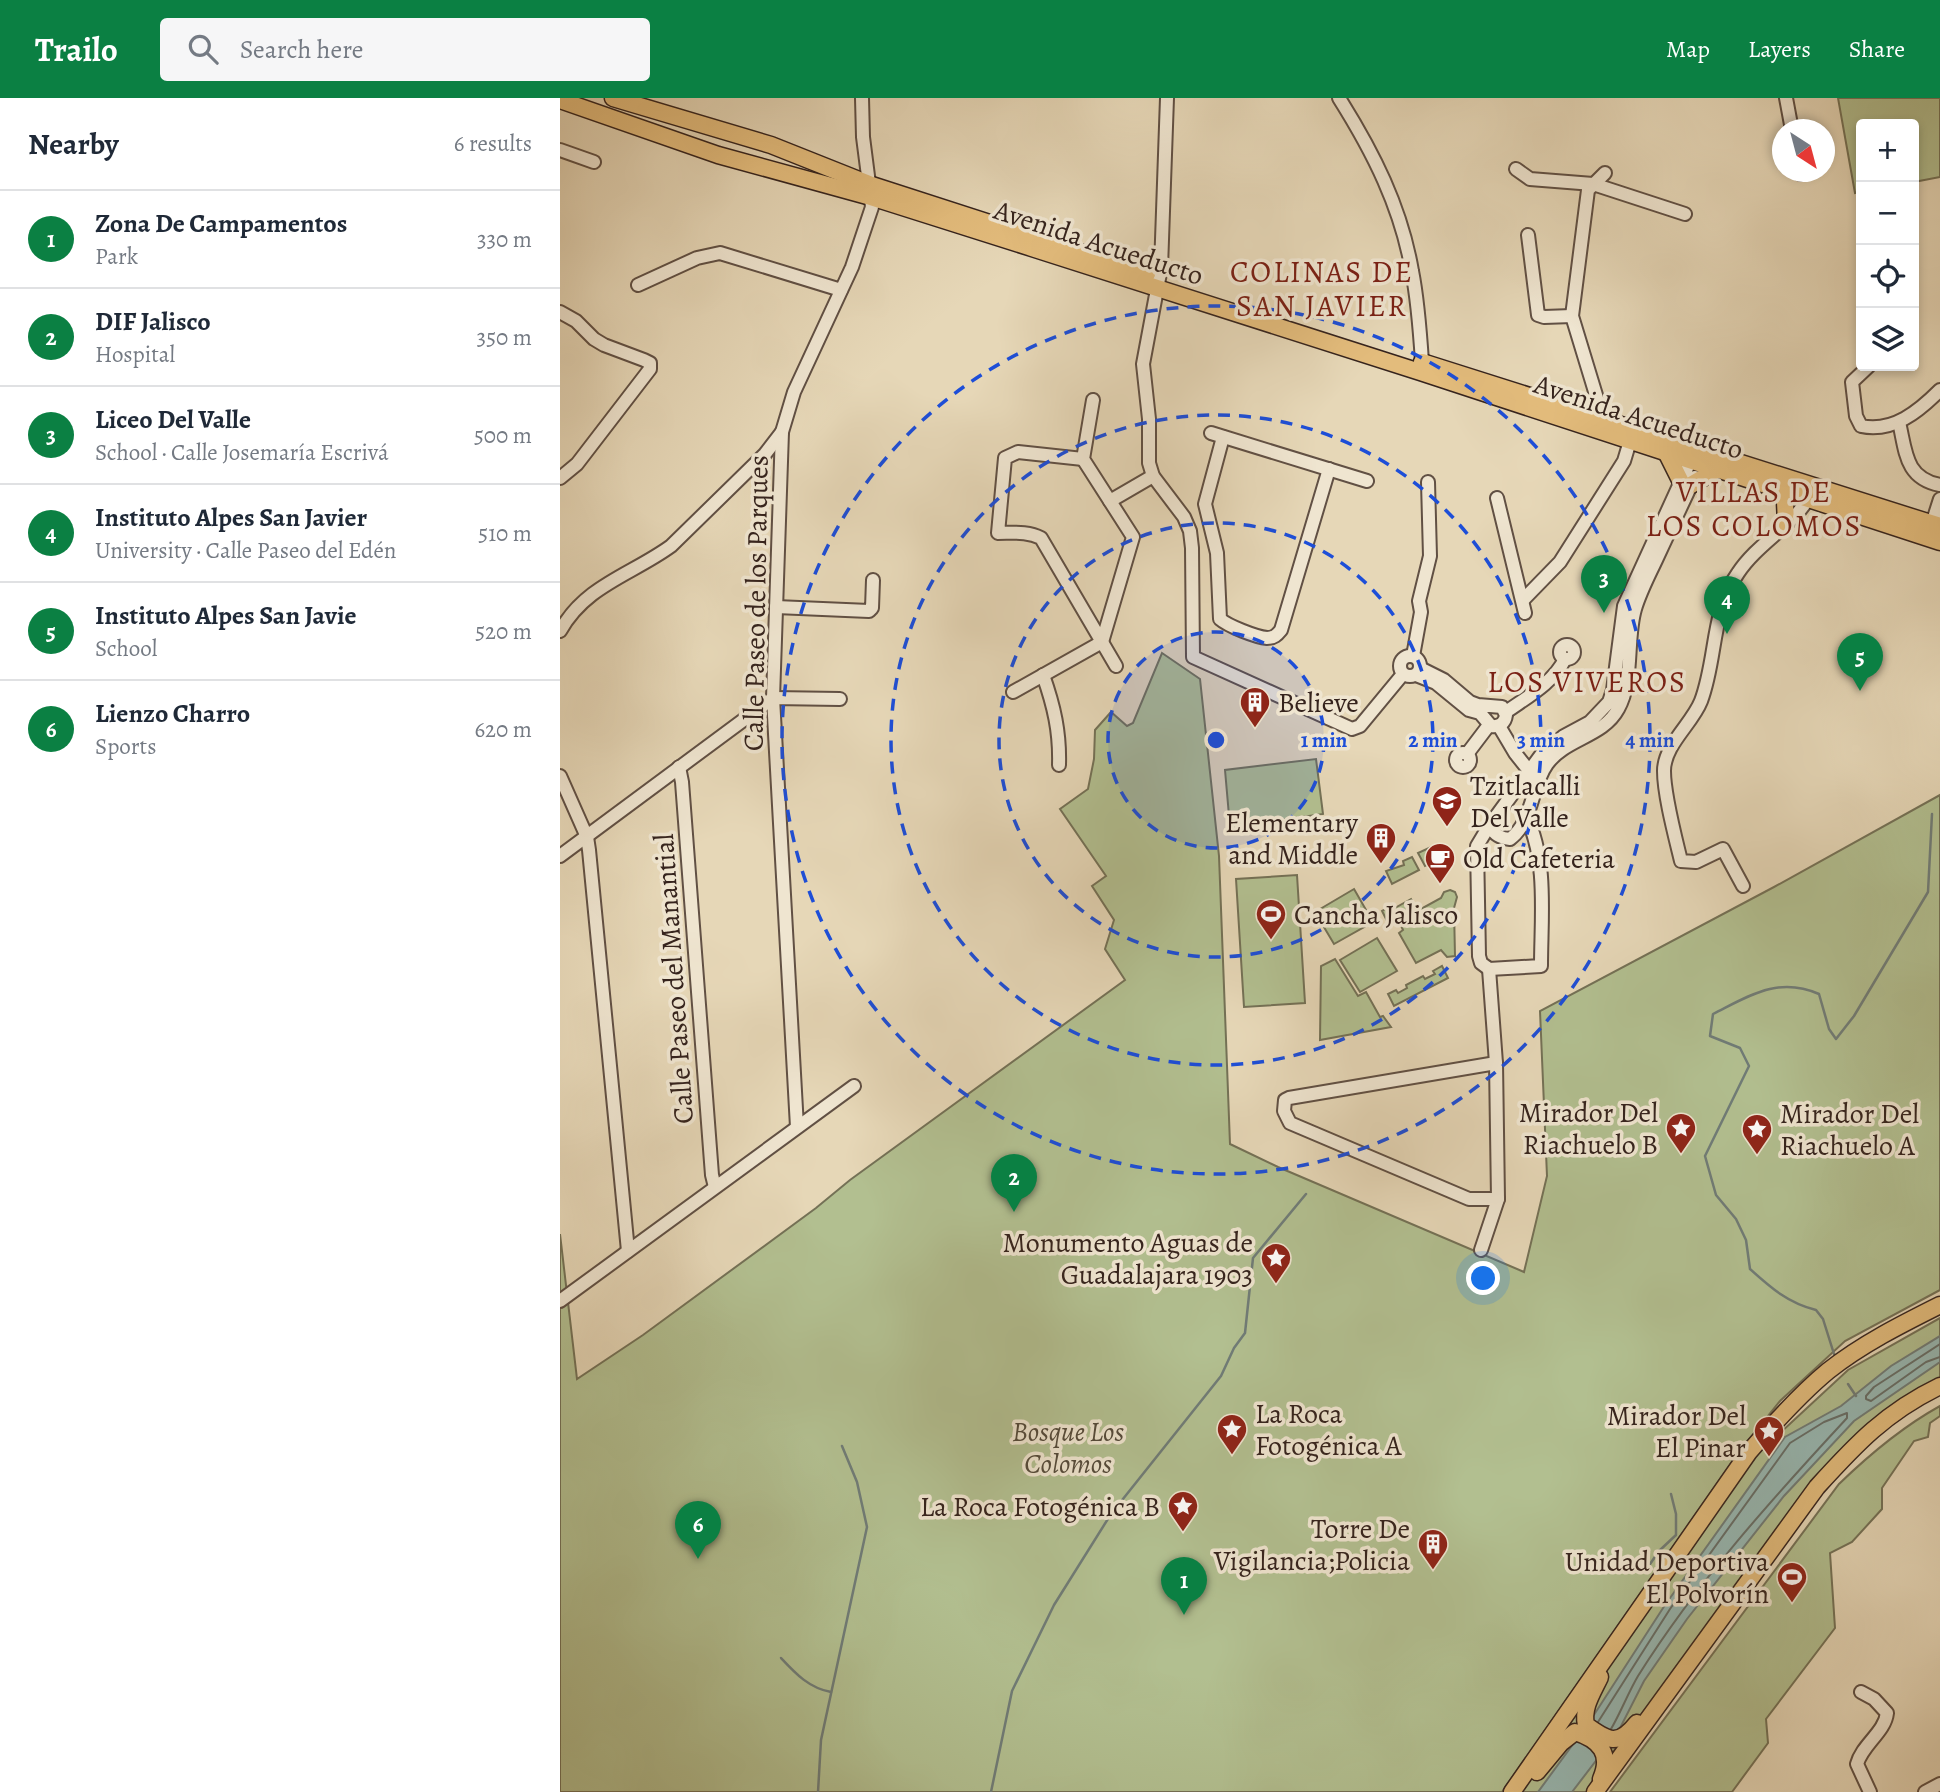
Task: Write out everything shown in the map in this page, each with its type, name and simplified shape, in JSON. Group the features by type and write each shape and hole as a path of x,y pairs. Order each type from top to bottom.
{"main road":[{"name":"Avenida Acueducto","path":"613,98 771,145 870,191"},
{"name":"Avenida Acueducto","path":"560,100 718,155 870,191 1421,367 1612,425 1699,456 1936,525"},
{"name":"Avenida Acueducto","path":"1612,425 1630,441 1668,454 1699,456 1718,470 1940,542"},
{"path":"1668,454 1686,484 1718,470"},
{"path":"1780,490 1785,502 1786,523"},
{"path":"1514,1788 1749,1452 1792,1403 1830,1369 1873,1340 1940,1305"},
{"path":"1594,1792 1817,1487 1858,1441 1884,1418 1940,1386"},
{"path":"1612,1646 1584,1718 1586,1725 1610,1740 1619,1740 1628,1734 1686,1669"},
{"path":"1514,1788 1537,1772 1561,1742 1575,1732 1597,1744 1607,1757 1594,1792"}],"street":[{"name":"Calle Paseo de los Parques","path":"797,1127 773,698 782,432 794,392 862,243 872,207 863,137 862,98"},
{"path":"1167,98 1158,283 1143,364 1149,419 1148,450 1153,476 1186,522 1192,548 1193,657 1352,729 1360,726 1413,672 1420,663 1412,656"},
{"path":"1339,98 1367,142 1402,227 1412,269 1421,367"},
{"path":"1786,98 1790,119"},
{"path":"560,150 594,162"},
{"path":"1516,169 1530,179 1593,184 1685,214"},
{"path":"1605,173 1588,190 1572,316 1612,425"},
{"path":"1528,235 1538,315 1572,316"},
{"path":"638,285 709,253 720,253 842,290"},
{"path":"560,312 576,321 594,339 650,363 650,369 577,464 560,478"},
{"path":"1864,371 1852,382 1857,422 1865,427 1899,422 1940,390"},
{"path":"1013,692 1102,642 1133,537 1083,459 1093,400"},
{"path":"1899,422 1912,470 1925,481 1940,485"},
{"path":"560,631 578,606 593,592 671,546 765,454 782,432"},
{"path":"1329,469 1281,630 1276,636 1268,638 1226,625 1220,619 1217,553 1205,504 1217,435 1329,469 1367,481"},
{"path":"1497,498 1524,607 1560,562 1624,461 1630,441"},
{"path":"1083,459 1018,452 1005,458 998,533 1020,532 1041,538 1116,666"},
{"path":"1526,816 1533,830 1541,875 1541,966 1489,969 1481,963 1479,956 1477,846 1489,827 1535,774 1560,751 1596,731 1611,719 1619,708 1624,694 1622,667 1644,572 1699,456"},
{"path":"1111,501 1153,476"},
{"path":"1412,656 1432,574 1429,564 1428,482"},
{"path":"1743,886 1723,849 1696,862 1681,861 1664,770 1668,752 1692,720 1701,700 1726,593 1737,573 1755,551 1801,510 1808,499"},
{"path":"1936,525 1940,499"},
{"path":"1186,522 1207,515"},
{"path":"776,607 869,611 872,608 873,580"},
{"path":"1412,656 1401,662 1400,671 1444,680 1470,702 1500,719 1535,774 1526,816 1517,833 1510,839 1495,835 1489,827"},
{"path":"1467,754 1542,678 1553,675 1560,669 1565,659"},
{"path":"1413,672 1436,683 1469,710 1500,719"},
{"path":"1043,675 1055,706 1060,736 1059,765"},
{"path":"560,856 773,698 840,699"},
{"name":"Calle Paseo del Manantial","path":"680,767 715,1187"},
{"path":"560,776 587,837 628,1251"},
{"path":"1481,1250 1498,1199 1496,1063 1489,969"},
{"path":"1496,1063 1289,1098 1285,1100 1284,1111 1290,1123 1469,1199 1498,1199"},
{"path":"560,1301 854,1086"},
{"path":"1861,1692 1874,1699 1887,1713 1886,1720 1859,1757 1857,1769 1867,1787"},
{"path":"1925,1792 1940,1784"}],"green space":[{"path":"1838,98 1940,98 1940,177 1919,181 1919,119 1856,119 1855,193"},
{"name":"Bosque Los Colomos","path":"1162,653 1200,679 1219,856 1230,1144 1524,1272 1547,1176 1540,1011 1940,795 1940,1290 1845,1341 1780,1401 1739,1452 1502,1792 560,1792 560,1234 577,1379 643,1335 1125,980 1105,949 1114,920 1092,886 1106,876 1060,809 1088,789 1094,759 1095,730 1111,712 1127,726 1133,723"},
{"path":"1316,759 1323,814 1230,827 1225,770"},
{"path":"1431,847 1437,860 1425,866 1418,853"},
{"path":"1412,857 1419,870 1392,884 1386,871 1404,865 1403,861"},
{"name":"Cancha Jalisco","path":"1297,875 1305,1003 1244,1007 1236,879"},
{"path":"1354,889 1373,922 1334,944 1315,912"},
{"path":"1444,892 1455,892 1457,897 1454,908 1455,956 1447,957 1441,950 1416,963 1399,933 1403,930 1399,921 1441,898"},
{"path":"1411,899 1415,906 1387,921 1382,911 1391,906 1393,909"},
{"path":"1377,938 1397,971 1360,992 1340,960"},
{"path":"1335,959 1358,996 1366,992 1380,1017 1383,1016 1391,1027 1320,1040 1321,966"},
{"path":"1442,966 1448,978 1394,1006 1388,994 1396,990 1398,993 1407,988 1406,985 1423,976 1425,979 1435,974 1433,971"},
{"path":"1940,1318 1940,1383 1867,1428 1615,1749 1589,1792 1519,1792 1751,1460 1848,1370"},
{"name":"Unidad Deportiva El Polvorín","path":"1940,1406 1940,1416 1930,1423 1928,1437 1914,1441 1882,1488 1882,1509 1852,1542 1830,1553 1835,1628 1766,1719 1768,1743 1732,1792 1610,1792 1839,1484 1887,1442"}],"water":[{"path":"1940,1336 1940,1362 1854,1421 1784,1496 1687,1619 1644,1681 1618,1732 1572,1792 1538,1792 1590,1721 1665,1605 1785,1437 1841,1406 1891,1366"}],"waterway":[{"path":"1834,1354 1823,1319 1816,1310 1788,1299 1750,1269 1746,1240 1736,1219 1716,1195 1705,1156 1749,1066 1740,1048 1710,1036 1713,1014 1764,990 1790,987 1804,989 1819,994 1829,1029 1836,1039 1854,1016 1928,892 1932,814"},
{"path":"991,1792 1012,1691 1054,1605 1111,1514 1221,1376 1234,1348 1245,1333 1253,1258 1306,1194"},
{"path":"1848,1384 1856,1396"},
{"path":"818,1792 821,1740 867,1527 857,1482 842,1446"},
{"path":"1648,1567 1659,1551 1676,1535 1676,1514 1671,1494"},
{"path":"781,1658 809,1684 831,1692"}],"place":[{"name":"Liceo Del Valle","path":"1604,613"},
{"name":"Instituto Alpes San Javier","path":"1727,634"},
{"name":"Instituto Alpes San Javie","path":"1860,691"},
{"name":"Believe","path":"1255,729"},
{"name":"Tzitlacalli Del Valle","path":"1447,828"},
{"name":"Elementary and Middle","path":"1381,865"},
{"name":"Old Cafeteria","path":"1440,885"},
{"name":"Cancha Jalisco","path":"1271,941"},
{"name":"Mirador Del Riachuelo B","path":"1681,1155"},
{"name":"Mirador Del Riachuelo A","path":"1757,1156"},
{"name":"DIF Jalisco","path":"1014,1212"},
{"name":"Monumento Aguas de Guadalajara 1903","path":"1276,1285"},
{"name":"La Roca Fotogénica A","path":"1232,1456"},
{"name":"Mirador Del El Pinar","path":"1769,1458"},
{"name":"La Roca Fotogénica B","path":"1183,1533"},
{"name":"Lienzo Charro","path":"698,1559"},
{"name":"Torre De Vigilancia;Policia","path":"1433,1571"},
{"name":"Unidad Deportiva El Polvorín","path":"1792,1604"},
{"name":"Zona De Campamentos","path":"1184,1615"}],"district":[{"name":"COLINAS DE SAN JAVIER","path":"1322,289"},
{"name":"VILLAS DE LOS COLOMOS","path":"1754,509"},
{"name":"LOS VIVEROS","path":"1587,682"}]}
